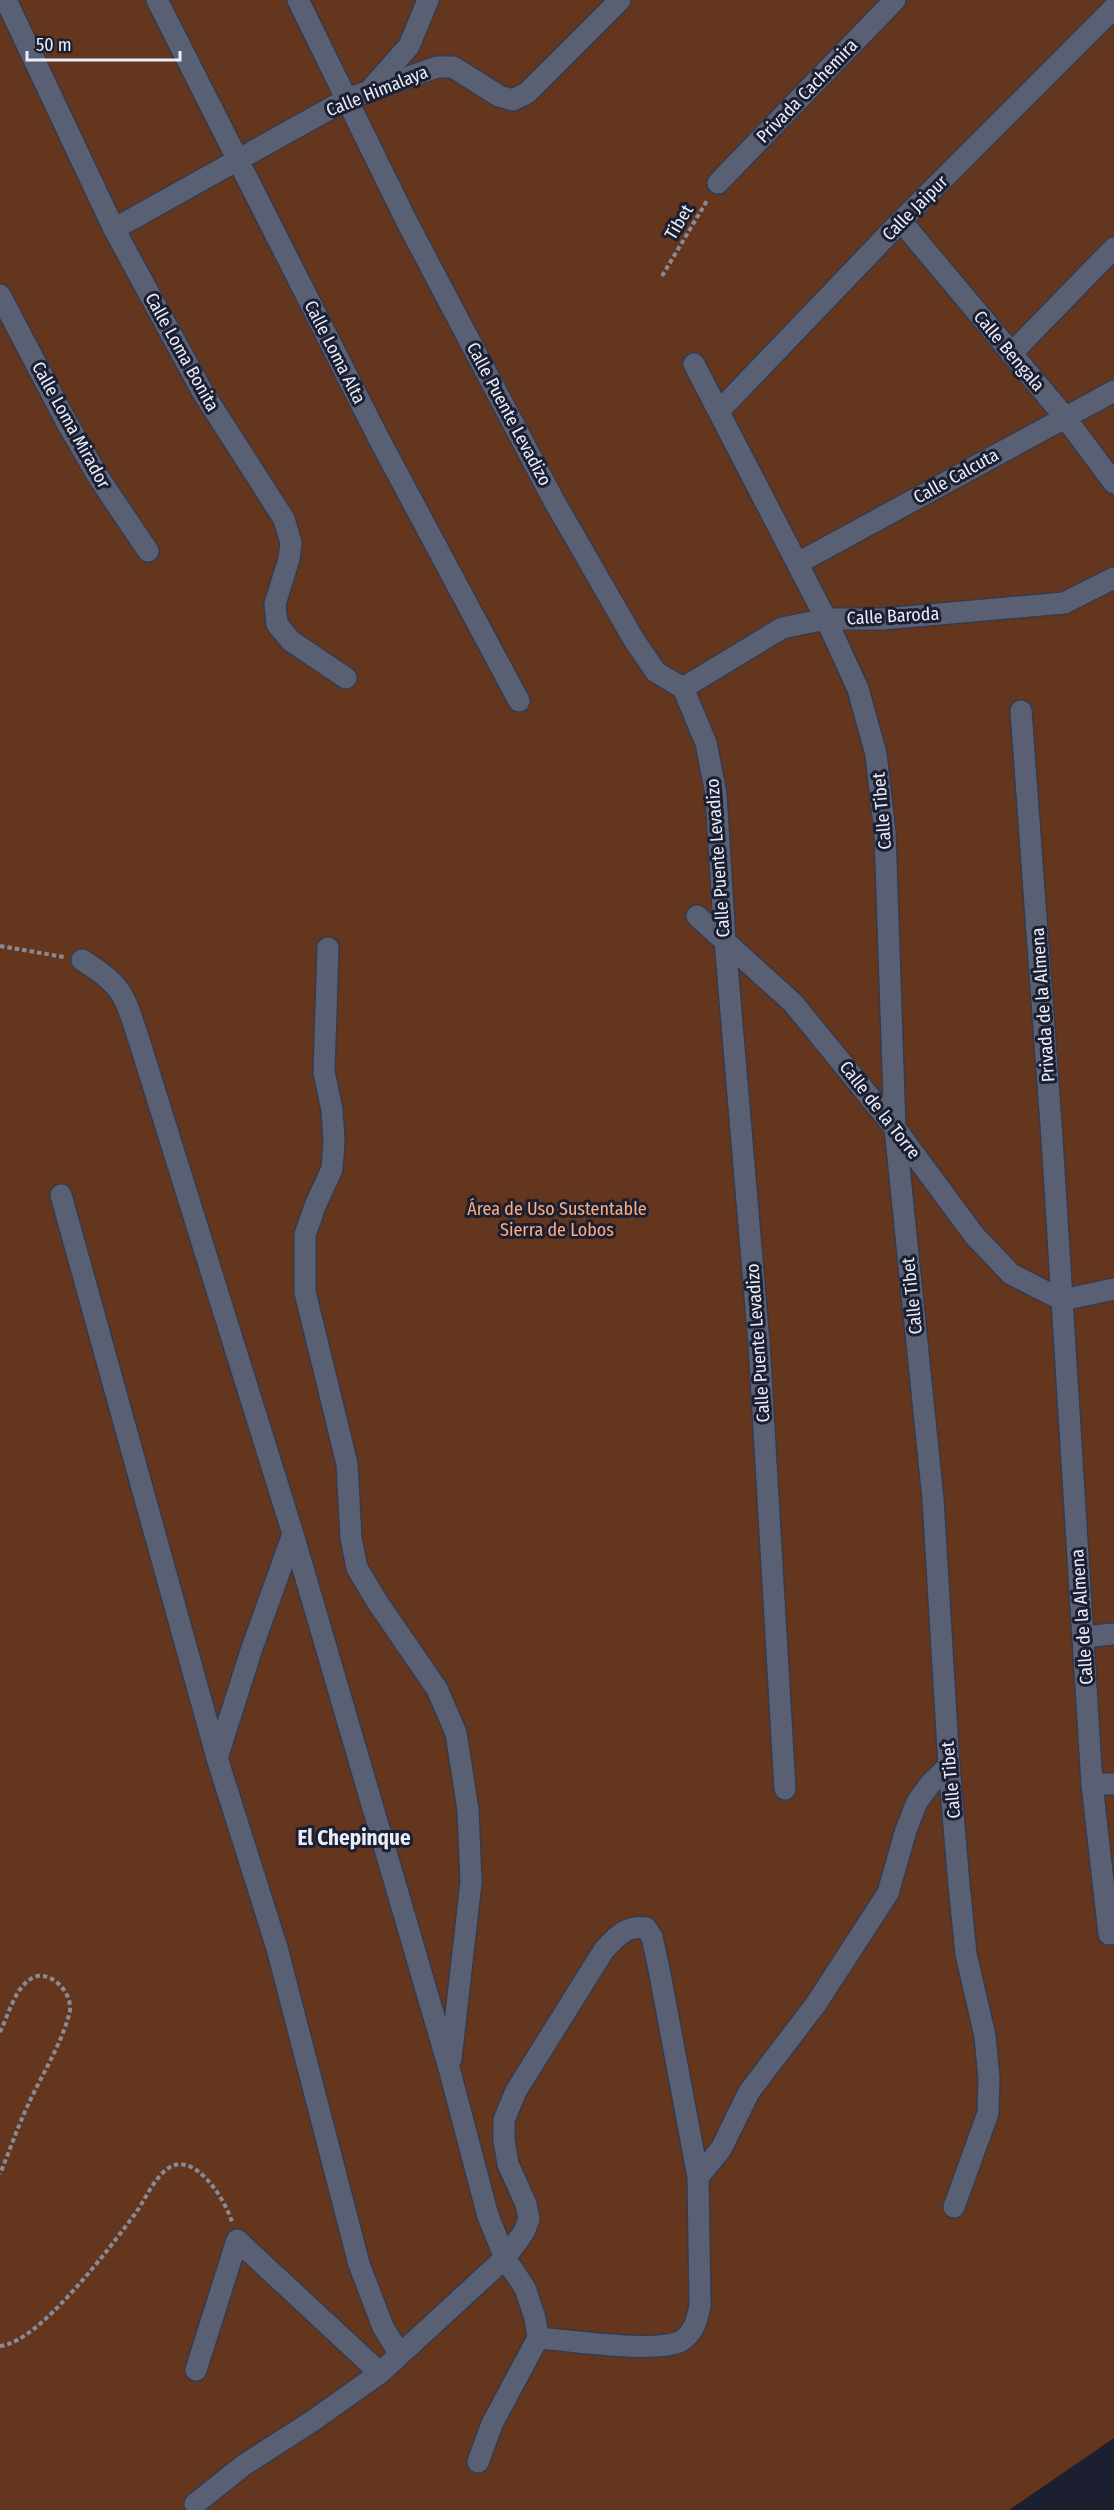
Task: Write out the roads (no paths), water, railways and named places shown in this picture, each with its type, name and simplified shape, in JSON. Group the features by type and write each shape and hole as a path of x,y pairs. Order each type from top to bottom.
{"street":[{"name":"Calle Loma Bonita","path":"6,0 114,229 202,391 284,519 291,543 289,559 275,604 277,624 291,641 346,678"},
{"name":"Calle Loma Alta","path":"157,0 379,439 519,701"},
{"name":"Calle Puente Levadizo","path":"298,0 412,232 559,509 634,640 656,672 683,688 706,743 716,794 725,941 759,1343 785,1789"},
{"path":"368,93 409,46 428,0"},
{"name":"Calle Himalaya","path":"114,229 347,99 437,67 453,67 499,96 513,100 527,93 598,8 620,0"},
{"name":"Privada Cachemira","path":"718,183 895,0"},
{"name":"Calle Jaipur","path":"719,411 901,221 1114,8"},
{"name":"Calle Bengala","path":"901,221 1064,416 1114,483"},
{"path":"1011,354 1114,248"},
{"name":"Calle Loma Mirador","path":"0,295 67,423 99,478 148,551"},
{"name":"Calle Tibet","path":"694,364 826,619 858,689 876,754 885,833 895,1128 933,1499 948,1766 966,1954 985,2036 990,2078 987,2113 954,2207"},
{"name":"Calle Calcuta","path":"798,563 1064,416 1114,391"},
{"name":"Calle Baroda","path":"683,688 782,628 826,619 883,619 1064,603 1114,579"},
{"name":"Privada de la Almena","path":"1021,711 1062,1300"},
{"name":"Calle de la Torre","path":"697,916 793,1003 895,1128 974,1235 1011,1274 1062,1300"},
{"path":"328,948 324,1072 334,1141 332,1169 305,1235 305,1292 347,1464 351,1538 357,1568 437,1689 456,1733 468,1810 471,1882 449,2068"},
{"path":"82,960 110,977 125,997 293,1534 449,2068 488,2216 506,2258 525,2288 535,2318 538,2338 492,2424 478,2462"},
{"path":"61,1196 217,1758 277,1948 359,2264 383,2327 399,2353"},
{"path":"1062,1300 1114,1289"},
{"name":"Calle de la Almena","path":"1062,1300 1092,1784 1109,1934"},
{"path":"217,1758 252,1648 293,1534"},
{"path":"1083,1636 1114,1634"},
{"path":"698,2177 721,2149 749,2092 816,2004 888,1893 906,1830 917,1802 948,1766"},
{"path":"1092,1784 1114,1784"},
{"path":"195,2504 244,2465 311,2422 380,2373 399,2353 506,2258 524,2232 529,2219 526,2204 508,2164 504,2140 504,2120 516,2091 604,1950 627,1929 646,1928 652,1937 698,2177 700,2306 696,2327 681,2341 665,2345 645,2346 538,2338"},
{"path":"196,2370 237,2240 380,2373"}],"district":[{"name":"El Chepinque","path":"354,1838"}],"park label":[{"name":"Área de Uso Sustentable Sierra de Lobos","path":"557,1219"}]}
